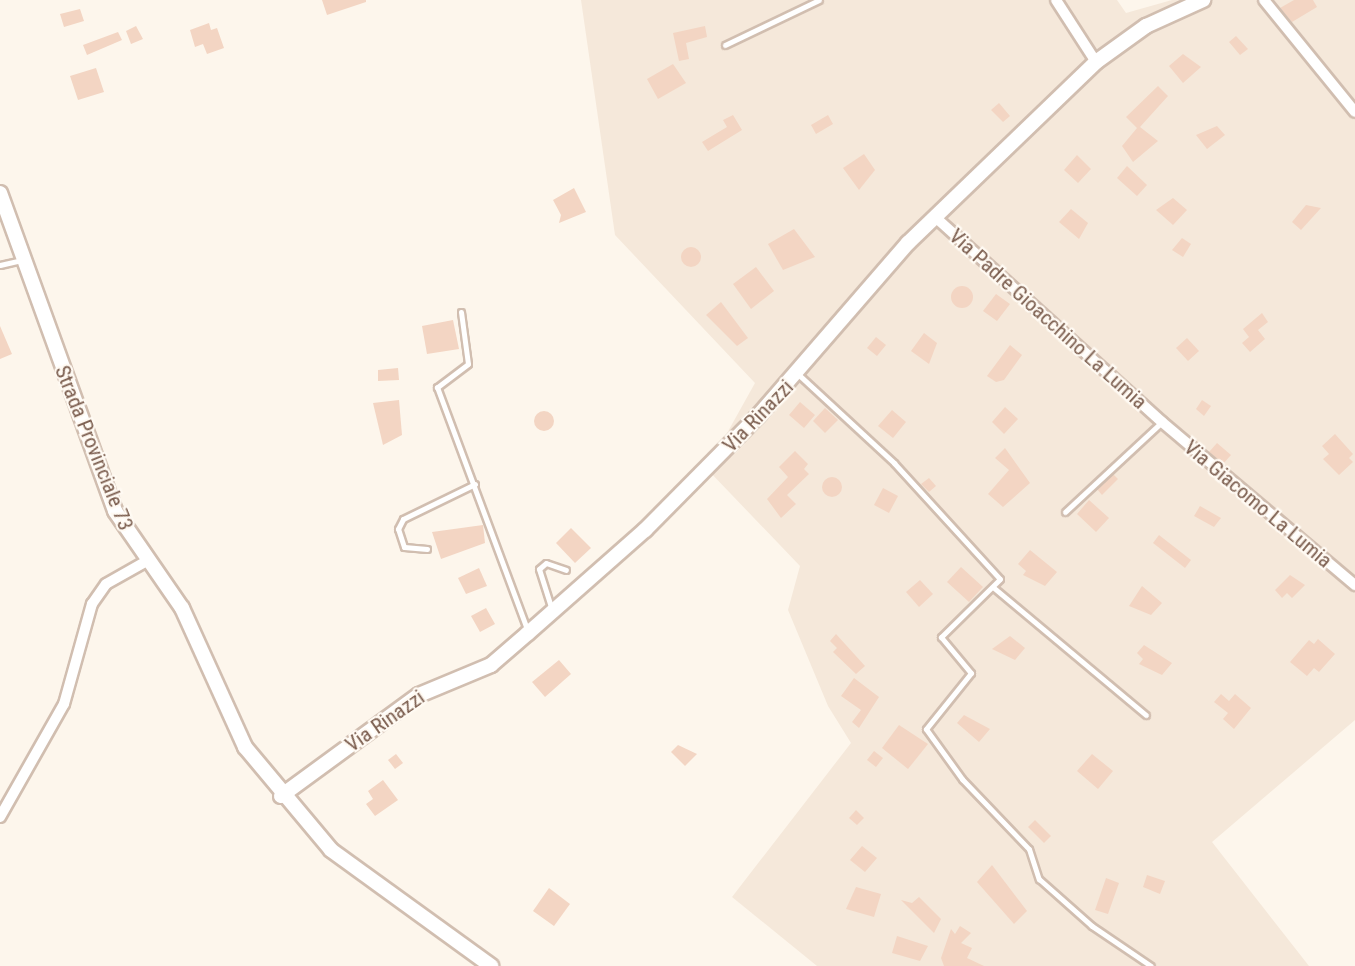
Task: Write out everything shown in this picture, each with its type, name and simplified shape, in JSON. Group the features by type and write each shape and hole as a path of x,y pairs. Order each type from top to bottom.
{"street":[{"path":"1056,0 1096,62"},
{"name":"Via Rinazzi","path":"281,796 418,695 491,665 645,530 798,374 934,216 1096,62 1146,26 1203,0"},
{"path":"1264,0 1355,112"},
{"name":"Strada Provinciale 73","path":"0,193 22,260 116,511 145,562 182,608 245,747 281,796 355,870 491,966"},
{"name":"Via Padre Gioacchino La Lumia","path":"934,216 1162,422"},
{"name":"Via Giacomo La Lumia","path":"1162,422 1355,585"},
{"path":"0,817 64,704 92,604 106,584 145,562"}],"lane":[{"path":"725,45 819,0"},
{"path":"0,265 22,260"},
{"path":"461,312 468,364 437,387 475,484 528,633"},
{"path":"798,374 894,462 1000,579 994,588 941,637 971,673 926,729 962,779 1029,849 1039,879 1092,926 1151,966"},
{"path":"1065,512 1162,422"},
{"path":"427,549 404,547 398,529 403,519 475,484"},
{"path":"552,612 539,569 546,563 566,570"},
{"path":"994,588 1146,715"}],"shaded area":[{"path":"581,0 1117,0 1126,13 1172,0 1355,0 1355,720 1212,842 1309,966 817,966 732,897 851,743 828,706 788,610 800,566 707,469 755,383 615,235"}],"building":[{"path":"322,0 366,0 366,2 327,15"},
{"path":"1294,0 1313,0 1317,7 1292,22 1280,8"},
{"path":"80,9 84,21 64,27 60,14"},
{"path":"209,23 211,30 217,28 224,48 207,54 203,44 195,47 190,30"},
{"path":"136,26 143,39 131,44 126,31"},
{"path":"705,26 707,37 686,43 689,59 679,61 673,33"},
{"path":"118,32 122,40 87,55 83,45"},
{"path":"1236,36 1248,49 1240,55 1229,42"},
{"path":"1183,54 1201,67 1183,83 1169,66"},
{"path":"673,64 686,83 658,99 647,79"},
{"path":"96,68 104,92 78,100 70,76"},
{"path":"1158,86 1168,96 1140,127 1158,141 1133,162 1122,146 1137,128 1126,117"},
{"path":"999,103 1010,116 1003,122 991,110"},
{"path":"733,115 742,130 708,151 702,142 727,127 723,120"},
{"path":"828,115 833,124 816,134 811,125"},
{"path":"1217,126 1225,135 1207,149 1196,135"},
{"path":"864,154 875,170 859,190 843,168"},
{"path":"1077,155 1091,169 1078,183 1064,170"},
{"path":"1127,166 1147,185 1137,196 1117,178"},
{"path":"574,188 586,212 559,223 561,215 553,200"},
{"path":"1173,198 1187,210 1173,225 1156,210"},
{"path":"1306,205 1321,208 1301,230 1292,222"},
{"path":"1071,209 1088,223 1079,239 1059,222"},
{"path":"794,229 815,257 783,270 768,244"},
{"path":"1182,238 1191,244 1183,257 1172,250"},
{"path":"691,247 698,250 701,257 698,264 691,267 684,264 681,257 684,250"},
{"path":"756,267 774,291 751,309 733,284"},
{"path":"962,286 970,289 973,297 970,305 962,308 954,305 951,297 954,289"},
{"path":"996,294 1010,304 997,321 983,311"},
{"path":"721,302 748,338 737,346 706,315"},
{"path":"1262,313 1268,322 1258,330 1265,339 1250,352 1242,343 1249,337 1243,329"},
{"path":"453,320 459,349 427,354 422,326"},
{"path":"0,326 12,354 0,359"},
{"path":"924,333 937,343 929,364 911,351"},
{"path":"876,337 886,345 877,356 867,348"},
{"path":"1187,338 1199,351 1188,361 1176,348"},
{"path":"1010,345 1022,355 1004,380 996,382 987,376"},
{"path":"398,368 399,380 378,381 378,370"},
{"path":"399,400 402,435 383,445 373,403"},
{"path":"1202,400 1211,406 1204,416 1196,409"},
{"path":"800,402 815,415 804,428 789,415"},
{"path":"1005,407 1018,419 1004,434 992,422"},
{"path":"825,408 838,420 825,433 813,421"},
{"path":"892,410 906,422 893,438 878,426"},
{"path":"544,411 551,414 554,421 551,428 544,431 537,428 534,421 537,414"},
{"path":"1335,434 1353,454 1349,458 1353,462 1339,475 1323,459 1329,454 1322,446"},
{"path":"1217,443 1231,455 1223,464 1209,452"},
{"path":"1005,448 1030,483 1003,507 988,494 1009,470 995,458"},
{"path":"795,451 808,464 804,469 809,474 787,495 796,504 781,518 767,499 788,477 779,467"},
{"path":"1113,474 1118,479 1102,495 1097,489"},
{"path":"832,477 839,480 842,487 839,494 832,497 825,494 822,487 825,480"},
{"path":"929,478 936,486 929,492 921,484"},
{"path":"883,488 898,496 889,513 874,505"},
{"path":"1089,500 1109,518 1096,532 1077,514"},
{"path":"1200,506 1221,518 1214,527 1194,516"},
{"path":"483,525 485,543 441,559 432,532"},
{"path":"571,528 591,548 575,563 556,543"},
{"path":"1159,535 1191,560 1185,568 1153,543"},
{"path":"1030,550 1057,572 1045,586 1023,575 1026,571 1018,564"},
{"path":"961,567 983,587 969,602 947,582"},
{"path":"479,568 487,586 466,594 458,578"},
{"path":"1290,575 1305,585 1292,598 1287,593 1282,598 1275,590"},
{"path":"920,580 933,594 919,607 906,592"},
{"path":"1142,586 1162,603 1151,615 1129,606"},
{"path":"486,608 495,624 480,632 471,616"},
{"path":"836,634 865,666 856,674 833,652 837,648 830,641"},
{"path":"1010,636 1025,648 1015,660 992,649"},
{"path":"1318,639 1335,654 1319,672 1314,668 1307,676 1290,662 1309,640 1314,644"},
{"path":"1144,645 1172,663 1162,675 1139,664 1143,659 1137,653"},
{"path":"559,660 571,674 545,697 532,682"},
{"path":"854,678 879,697 859,728 852,722 861,710 841,696"},
{"path":"1221,694 1229,701 1235,694 1251,708 1234,729 1223,719 1228,713 1214,702"},
{"path":"964,715 990,729 979,742 957,723"},
{"path":"899,725 928,744 908,769 882,748"},
{"path":"678,745 697,754 685,766 671,752"},
{"path":"874,751 883,758 876,767 867,760"},
{"path":"396,754 403,763 395,769 388,760"},
{"path":"1092,754 1113,771 1098,789 1077,771"},
{"path":"383,780 398,800 375,816 366,804 373,799 368,791"},
{"path":"856,810 864,818 857,825 849,818"},
{"path":"1035,820 1051,836 1044,843 1028,827"},
{"path":"862,846 877,858 865,872 850,860"},
{"path":"992,865 1027,911 1014,924 977,882"},
{"path":"1147,875 1165,881 1160,894 1143,887"},
{"path":"1106,878 1119,883 1108,914 1095,910"},
{"path":"856,887 881,894 874,917 846,909"},
{"path":"549,888 570,904 554,926 533,911"},
{"path":"919,897 941,919 934,933 901,900 912,903"},
{"path":"960,926 971,933 961,943 972,948 967,958 984,966 944,966 941,958 951,929 955,934"},
{"path":"897,936 928,946 920,961 892,953"}]}
